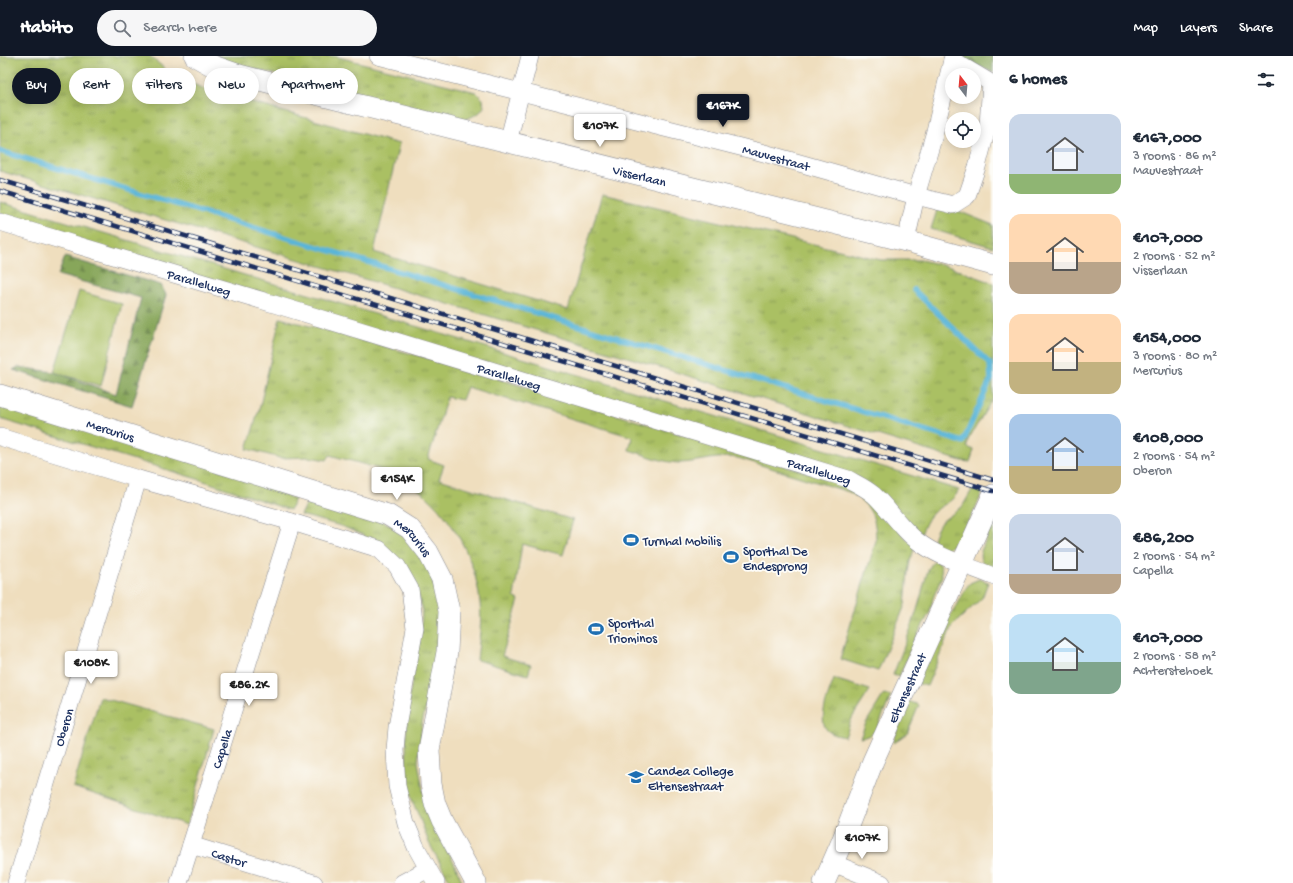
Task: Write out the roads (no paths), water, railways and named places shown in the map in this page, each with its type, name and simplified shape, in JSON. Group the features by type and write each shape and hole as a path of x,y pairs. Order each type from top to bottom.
{"street":[{"name":"Visserlaan","path":"195,56 213,66 239,75 906,241 993,265"},
{"name":"Mauvestraat","path":"378,56 758,151 916,196 953,205 967,196 979,160 988,125 991,83 953,58"},
{"path":"508,142 530,56"},
{"path":"906,241 916,196 934,135 953,58"},
{"name":"Parallelweg","path":"0,222 848,479 873,494 905,530 926,547 961,564 993,576"},
{"name":"Mercurius","path":"0,395 388,515 410,530 428,552 442,579 449,611 447,652 429,750 431,784 435,804 442,821 476,883"},
{"path":"0,437 138,479 292,522 378,549 397,566 410,589 415,628 397,727 395,750 396,779 406,823 432,876 402,883"},
{"name":"Oberon","path":"16,883 138,479"},
{"name":"Eltensestraat","path":"824,883 841,844 873,761 993,495"},
{"name":"Capella","path":"179,883 292,522"},
{"name":"Castor","path":"191,845 314,883"},
{"path":"833,863 882,883"}],"waterway":[{"path":"0,151 963,442 991,379 990,364 914,290"}],"railway":[{"path":"0,180 993,480"},
{"path":"0,191 993,491"}],"place":[{"name":"Turnhal Mobilis","path":"631,540"},
{"name":"Sporthal De Endesprong","path":"731,557"},
{"name":"Sporthal Triominos","path":"596,629"},
{"name":"Candea College Eltensestraat","path":"636,777"}]}
